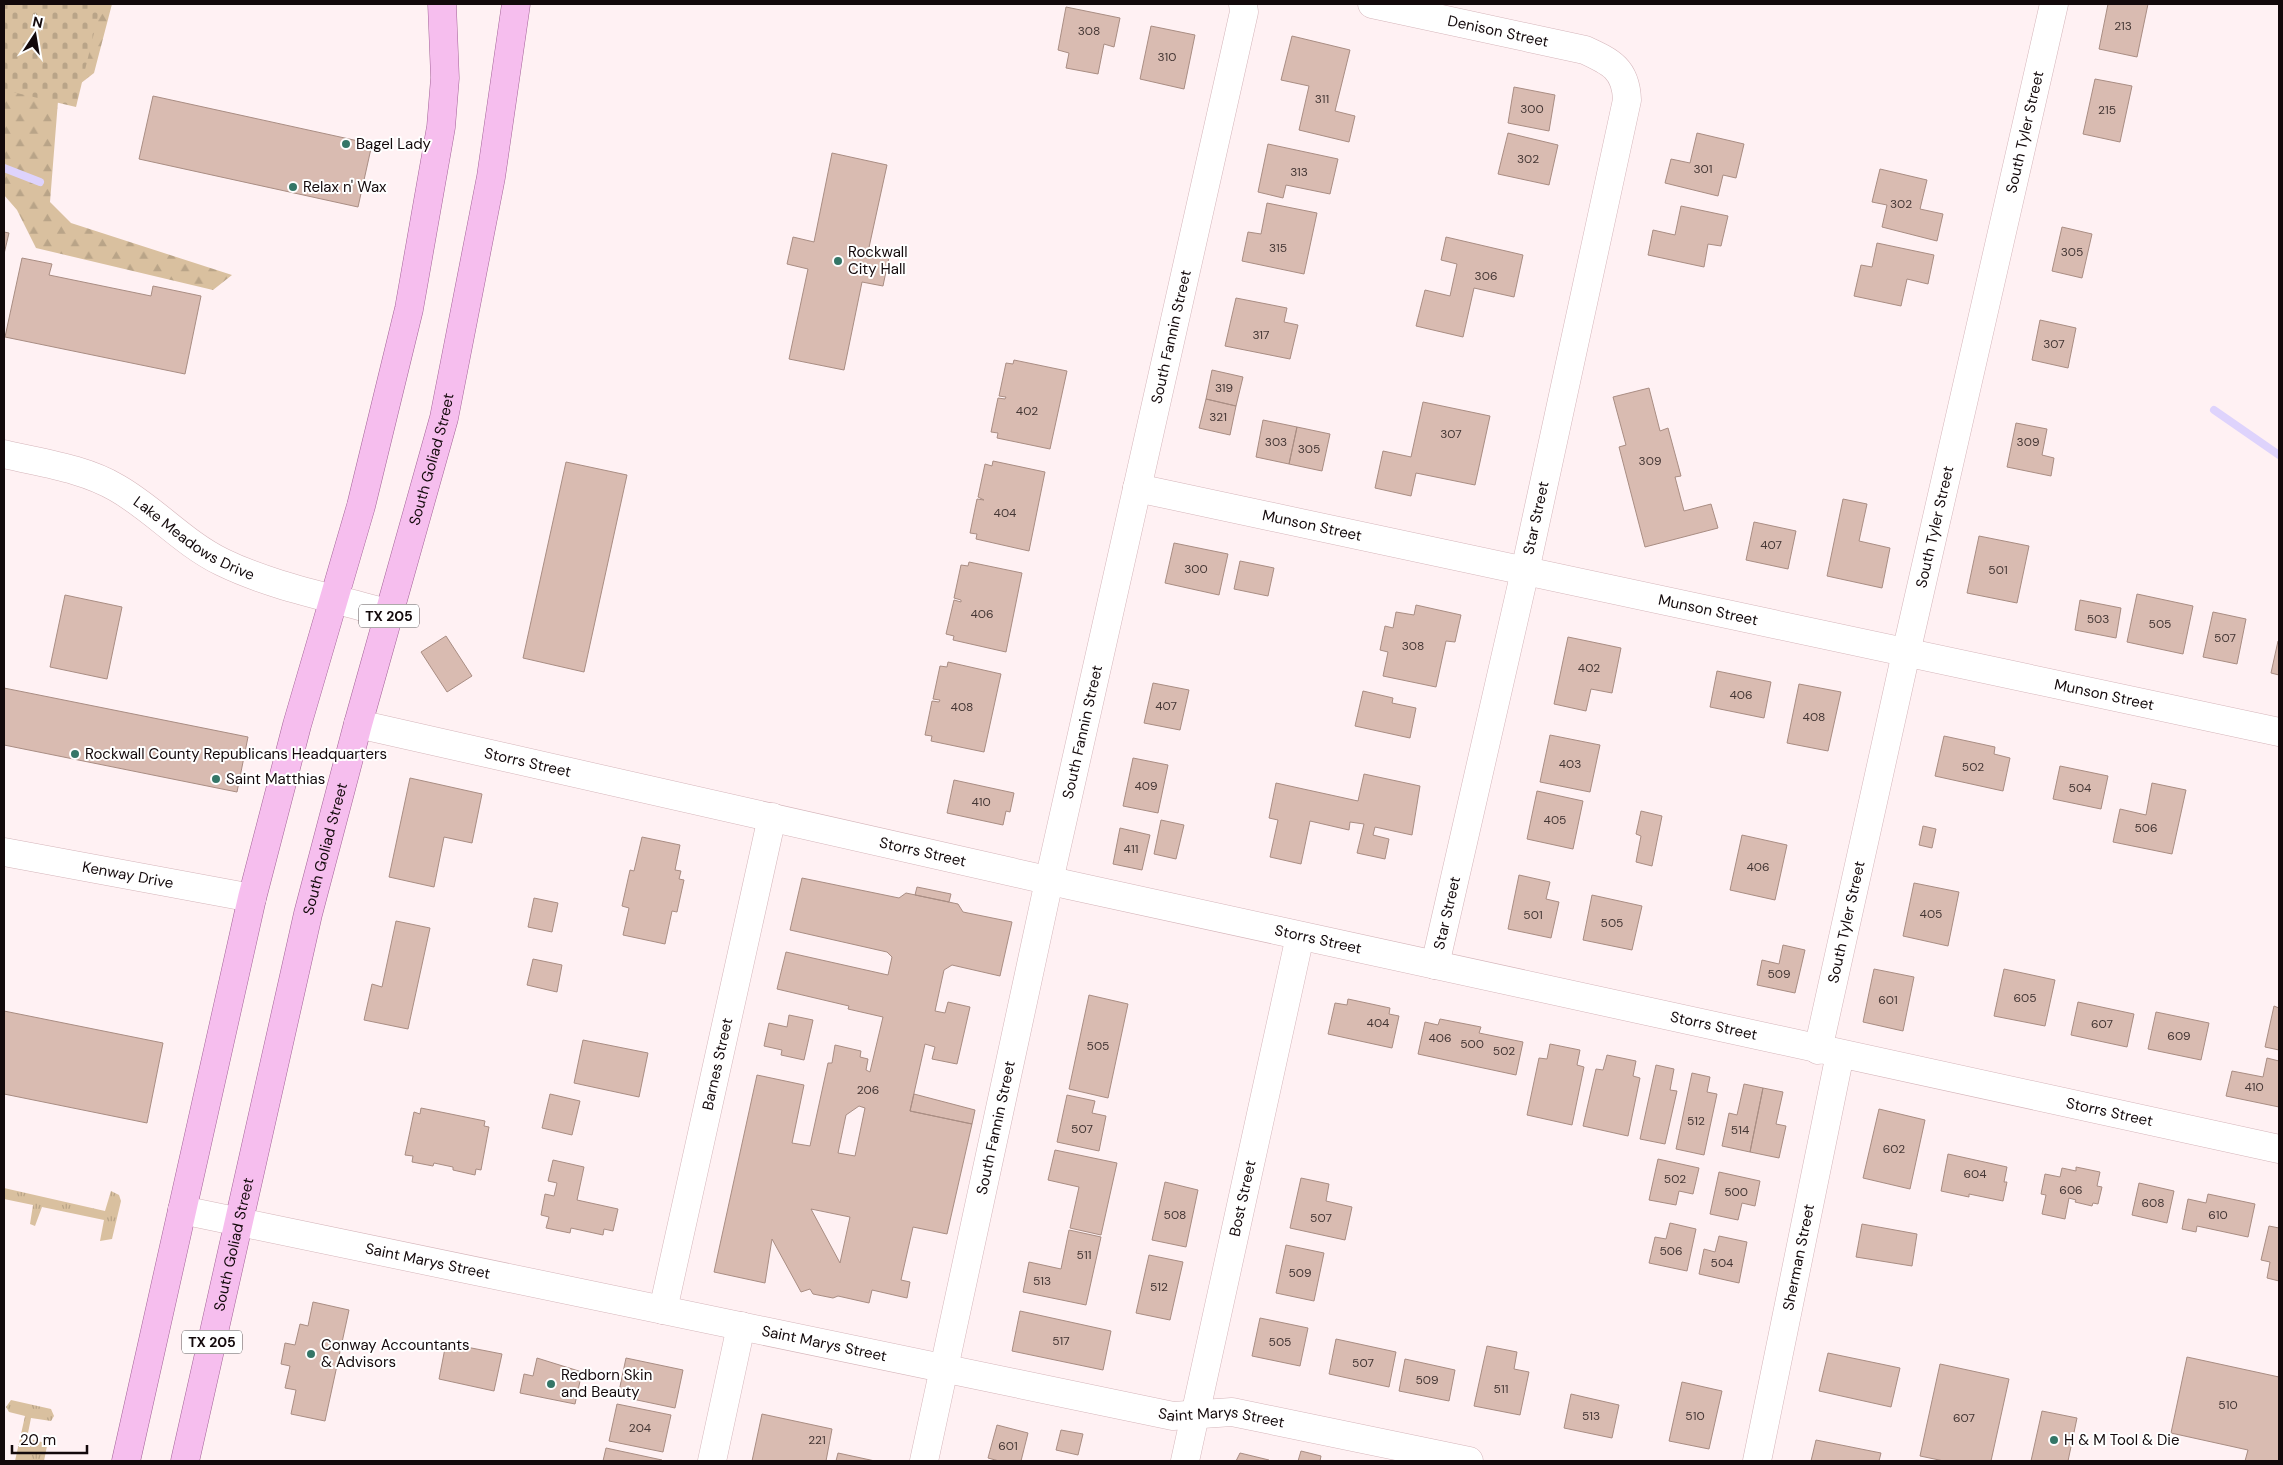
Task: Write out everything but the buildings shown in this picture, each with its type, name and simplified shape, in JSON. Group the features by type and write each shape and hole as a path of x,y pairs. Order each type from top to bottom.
{"main road":[{"path":"126,1461 252,898 284,775 379,439 409,309 441,127 445,78 442,4"},
{"name":"South Goliad Street","path":"185,1461 295,968 358,724 434,454 456,361 491,177 516,4"}],"street":[{"name":"South Fannin Street","path":"924,1461 1049,881 1244,12 1243,4"},
{"name":"Denison Street","path":"1372,4 1585,50 1605,59 1619,70"},
{"name":"South Tyler Street","path":"1829,1052 1906,653 2054,4"},
{"name":"Star Street","path":"1435,965 1525,571 1627,100 1626,85 1619,70"},
{"name":"Lake Meadows Drive","path":"4,454 82,473 100,480 132,498 201,550 223,563 270,580 389,614"},
{"name":"Munson Street","path":"1137,488 2279,732"},
{"name":"Storrs Street","path":"358,724 772,816 1049,881 2279,1149"},
{"name":"Barnes Street","path":"663,1310 772,816"},
{"name":"Kenway Drive","path":"4,852 252,898"},
{"name":"Bost Street","path":"1185,1461 1300,936"},
{"name":"Sherman Street","path":"1756,1461 1829,1052"},
{"name":"Saint Marys Street","path":"182,1210 1173,1416 1232,1412 1468,1461"},
{"path":"712,1461 741,1326"}],"green space":[{"path":"4,4 101,4 76,107 4,90"},
{"path":"20,4 112,4 94,73 58,101 50,202 71,223 232,275 213,290 36,248 17,210 4,195 4,19"},
{"path":"4,1188 105,1211 111,1191 119,1195 121,1201 112,1239 100,1241 104,1220 42,1207 35,1226 30,1224 33,1205 4,1199"},
{"path":"11,1400 51,1409 54,1416 51,1421 31,1418 27,1438 45,1443 47,1446 44,1461 15,1461 25,1416 9,1412 6,1407"}],"waterway":[{"path":"4,168 40,182"},
{"path":"2214,410 2279,455"}],"place":[{"name":"Bagel Lady","path":"346,144"},
{"name":"Relax n' Wax","path":"293,187"},
{"name":"Rockwall City Hall","path":"838,261"},
{"name":"Rockwall County Republicans Headquarters","path":"75,754"},
{"name":"Saint Matthias","path":"216,779"},
{"name":"Conway Accountants & Advisors","path":"311,1354"},
{"name":"Redborn Skin and Beauty","path":"551,1384"},
{"name":"H & M Tool & Die","path":"2054,1440"}]}
